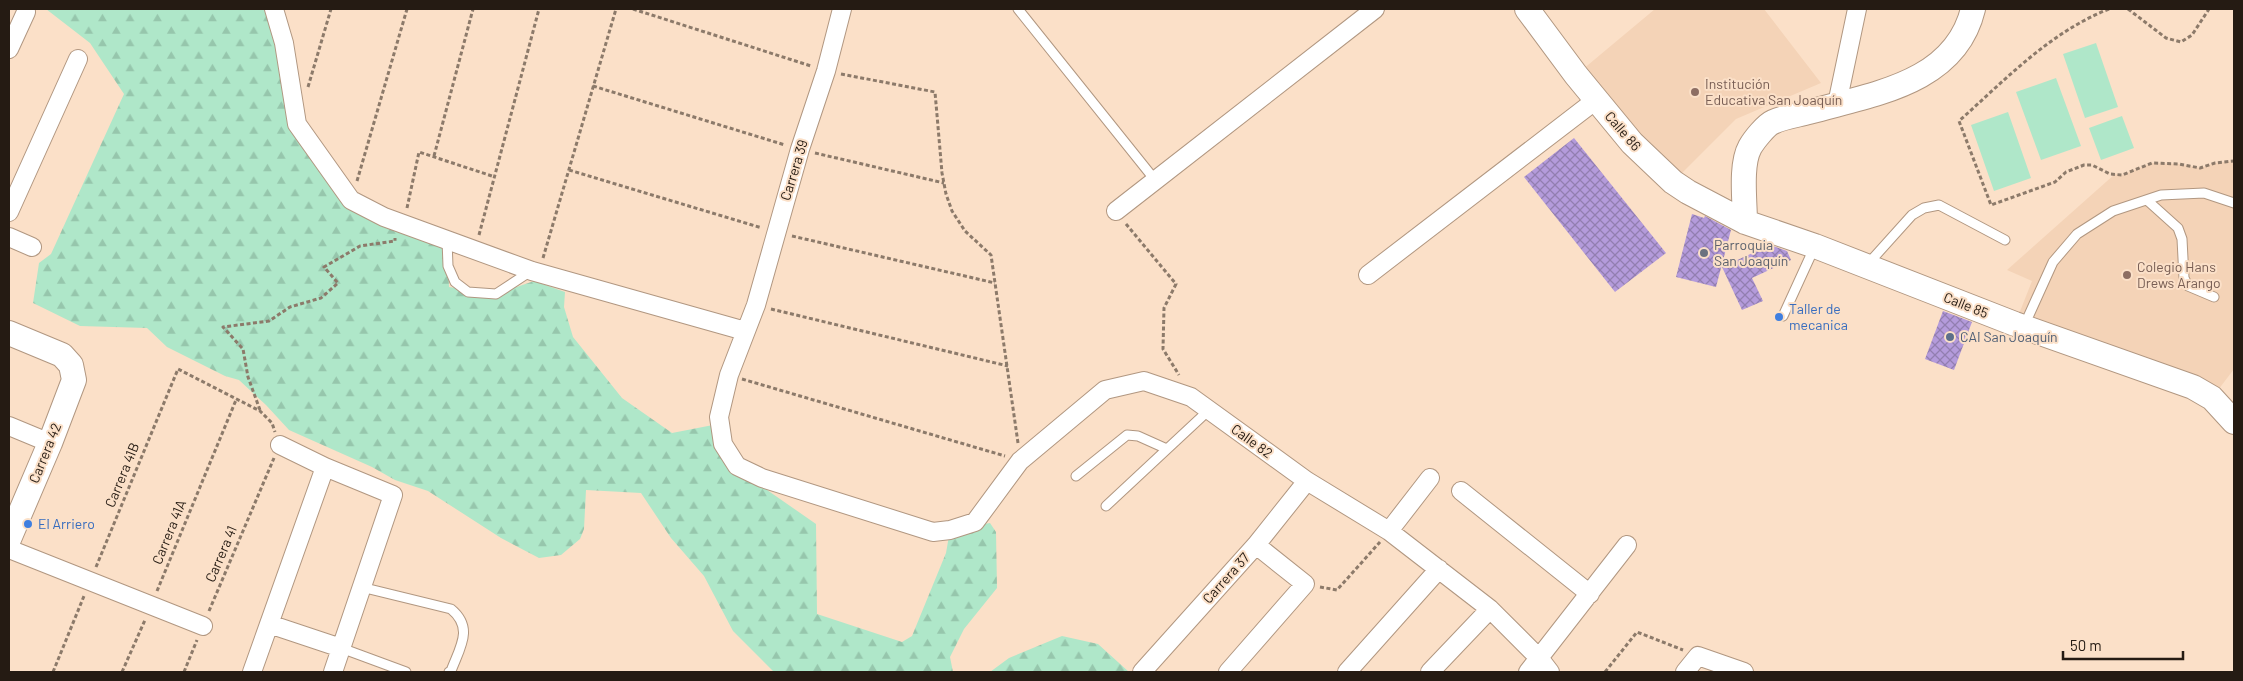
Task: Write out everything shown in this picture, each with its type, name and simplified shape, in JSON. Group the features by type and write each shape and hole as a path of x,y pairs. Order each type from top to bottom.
{"main road":[{"name":"Calle 86","path":"1527,9 1596,100 1632,143 1673,182 1745,222"},
{"path":"1745,222 1744,167 1749,147 1771,122 1914,80 1940,64 1955,49 1973,9"},
{"name":"Calle 85","path":"1745,222 1815,246 2024,327 2192,387 2212,398 2232,417"},
{"name":"Carrera 42","path":"9,333 62,355 71,365 74,380 50,443 14,510 9,539"}],"street":[{"path":"274,9 284,43 297,124 351,200 384,217 536,271 745,331"},
{"name":"Carrera 39","path":"729,375 756,305 800,149 826,71 842,9"},
{"path":"1116,212 1374,9"},
{"path":"1837,104 1857,9"},
{"path":"9,49 26,12"},
{"path":"9,212 78,59"},
{"path":"1368,275 1596,100"},
{"path":"9,237 32,246"},
{"name":"Calle 82","path":"729,375 719,417 723,444 738,466 762,478 934,532 950,530 976,522 1020,461 1105,390 1144,382 1191,397 1307,481 1389,532 1439,569 1490,610 1545,666"},
{"path":"9,426 50,443"},
{"path":"280,445 325,467 393,494 360,587 333,672"},
{"path":"252,672 325,467"},
{"path":"1389,532 1430,478"},
{"name":"Carrera 37","path":"1142,672 1256,545 1307,481"},
{"path":"1460,491 1590,594"},
{"path":"1228,672 1305,584 1256,545"},
{"path":"1528,672 1545,666 1590,594 1627,545"},
{"path":"9,549 151,607 203,626"},
{"path":"1347,672 1439,569"},
{"path":"1430,672 1490,610"},
{"path":"269,624 341,648"},
{"path":"1685,672 1698,656 1744,672"}],"lane":[{"path":"1018,9 1155,180"},
{"path":"2024,327 2053,262 2077,234 2112,211 2148,201 2161,195 2204,193 2234,202"},
{"path":"2148,201 2178,228 2182,239 2184,278 2188,286 2214,297"},
{"path":"1866,266 1912,215 1924,208 1938,205 2005,240"},
{"path":"447,240 448,266 455,282 468,292 496,294 536,271"},
{"path":"1783,316 1815,246"},
{"path":"1106,506 1210,410"},
{"path":"1076,476 1127,435 1138,436 1167,449"},
{"path":"360,587 451,609 460,617 465,634 449,672"},
{"path":"341,648 406,672"}],"path":[{"path":"308,88 331,9"},
{"path":"351,200 406,9"},
{"path":"434,156 473,9"},
{"path":"475,250 539,9"},
{"path":"536,271 569,170 616,9"},
{"path":"633,9 826,71 935,92 944,183 952,211 965,231 991,255 1020,461 729,375"},
{"path":"2109,9 2073,27 2039,51 1959,121 1991,204 2055,182 2066,172 2084,164 2092,165 2110,174 2122,175 2152,162 2200,168 2215,163 2234,162"},
{"path":"2128,9 2166,38 2182,42 2192,36 2209,9"},
{"path":"593,86 800,149 944,183"},
{"path":"260,411 248,377 243,349 223,327 269,321 290,307 321,298 338,283 324,267 360,246 395,241 419,152 495,176"},
{"path":"569,170 776,232 995,283"},
{"path":"1116,212 1176,284 1164,308 1163,349 1191,397"},
{"path":"756,305 1008,366"},
{"name":"Carrera 41B","path":"53,672 178,369 236,400"},
{"path":"236,400 260,411 272,423 280,445"},
{"name":"Carrera 41A","path":"122,672 151,607 236,400"},
{"name":"Carrera 41","path":"184,672 280,445"},
{"path":"1337,590 1389,532"},
{"path":"1605,672 1637,632 1698,656"}],"shaded area":[{"name":"Institución Educativa San Joaquín","path":"1655,9 1764,9 1821,83 1736,119 1673,182 1576,75"},
{"name":"Colegio Hans Drews Arango","path":"2234,161 2234,369 2212,398 2015,324 2032,281 2007,270 2115,174 2122,175 2152,163 2179,164 2200,168 2215,163"}],"green space":[{"path":"46,9 270,9 297,124 340,199 447,240 449,287 496,294 534,281 565,292 564,307 573,337 622,398 672,433 713,425 724,460 816,524 817,614 902,642 912,636 946,553 950,530 990,523 996,532 997,588 964,629 950,657 953,672 774,672 733,631 704,576 671,538 641,493 586,490 584,529 580,539 561,555 539,558 501,538 428,491 395,480 372,467 289,430 239,380 225,376 167,347 147,328 80,326 33,303 39,263 51,254 124,94 90,43"},
{"path":"2096,43 2118,107 2085,118 2063,54"},
{"path":"2056,78 2081,146 2041,160 2016,92"},
{"path":"2008,112 2031,178 1994,191 1971,125"},
{"path":"2122,116 2134,148 2101,160 2089,128"},
{"path":"1062,636 1098,644 1129,672 990,672 1009,658"}],"building":[{"path":"1574,138 1666,253 1615,292 1524,177"},
{"name":"Parroquia San Joaquín","path":"1692,214 1704,218 1705,216 1731,230 1716,287 1676,277"},
{"path":"1770,245 1787,251 1791,260 1752,278 1763,301 1742,310 1722,267"},
{"name":"CAI San Joaquín","path":"1943,311 1972,322 1954,370 1925,359"}],"place":[{"name":"Institución Educativa San Joaquín","path":"1695,92"},
{"name":"Parroquia San Joaquín","path":"1704,253"},
{"name":"Colegio Hans Drews Arango","path":"2127,275"},
{"name":"Taller de mecanica","path":"1779,317"},
{"name":"CAI San Joaquín","path":"1950,337"},
{"name":"El Arriero","path":"28,524"}]}
